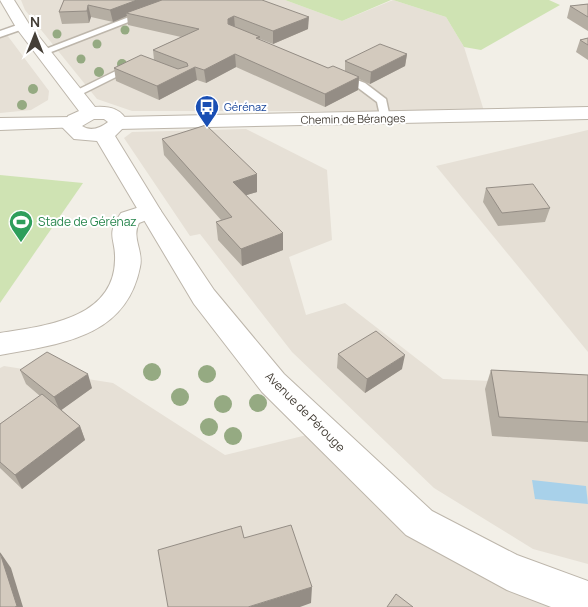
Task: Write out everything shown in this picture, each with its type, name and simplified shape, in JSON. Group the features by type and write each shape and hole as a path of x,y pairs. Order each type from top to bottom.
{"street":[{"name":"Avenue de Pérouge","path":"8,0 23,26 43,52 76,93 104,123 149,211 204,297 273,383 419,523 507,571 588,601"},
{"name":"Chemin de Béranges","path":"0,124 73,123 74,130 83,134 104,123 588,113"},
{"path":"0,344 73,330 111,306 121,290 127,272 128,260 121,234 129,218 149,211"}],"lane":[{"path":"43,52 153,11"},
{"path":"0,34 23,26"},
{"path":"76,93 140,62"},
{"path":"334,74 361,85 382,101 385,118"}],"shaded area":[{"path":"21,0 285,0 342,21 393,0 446,17 464,47 484,111 132,111 97,99 25,10"},
{"path":"7,35 49,91 48,100 31,110 0,113 0,36"},
{"path":"246,129 327,170 332,240 289,257 306,315 345,303 443,379 588,385 588,564 533,549 434,488 292,352 200,234 190,236 124,138 132,132"},
{"path":"588,130 588,352 436,166"},
{"path":"4,366 113,383 225,455 323,431 419,523 588,601 588,607 0,607 0,368"}],"green space":[{"path":"285,0 391,0 342,21"},
{"path":"393,0 549,0 560,5 481,50 464,47 446,17"},
{"name":"Stade de Gérénaz","path":"0,175 83,183 0,303"}],"water":[{"path":"532,480 586,486 588,504 535,499"}],"building":[{"path":"64,0 137,0 110,10 88,5 87,11 59,12"},
{"path":"162,0 262,0 309,17 273,31 234,16 228,19 228,24 260,37 256,38 328,68 333,66 359,77 325,94 235,54 204,70 195,67 157,86 114,68 141,55 178,69 188,66 187,63 153,50 199,29 126,13"},
{"path":"588,4 588,17 570,6"},
{"path":"588,38 588,45 580,40"},
{"path":"380,44 407,54 371,72 345,61"},
{"path":"206,125 257,174 233,182 283,233 241,249 216,222 232,217 162,139"},
{"path":"533,184 550,208 502,213 486,188"},
{"path":"376,331 405,355 367,379 338,354"},
{"path":"47,352 88,374 54,397 20,370"},
{"path":"491,370 588,375 588,422 499,417"},
{"path":"42,394 80,426 15,475 0,462 0,424"},
{"path":"291,525 312,587 248,607 168,607 158,550 241,526 244,538"},
{"path":"0,553 17,606 15,607 0,607"},
{"path":"396,594 413,607 387,607"}],"place":[{"name":"Gérénaz","path":"207,128"},
{"name":"Stade de Gérénaz","path":"21,243"}]}
